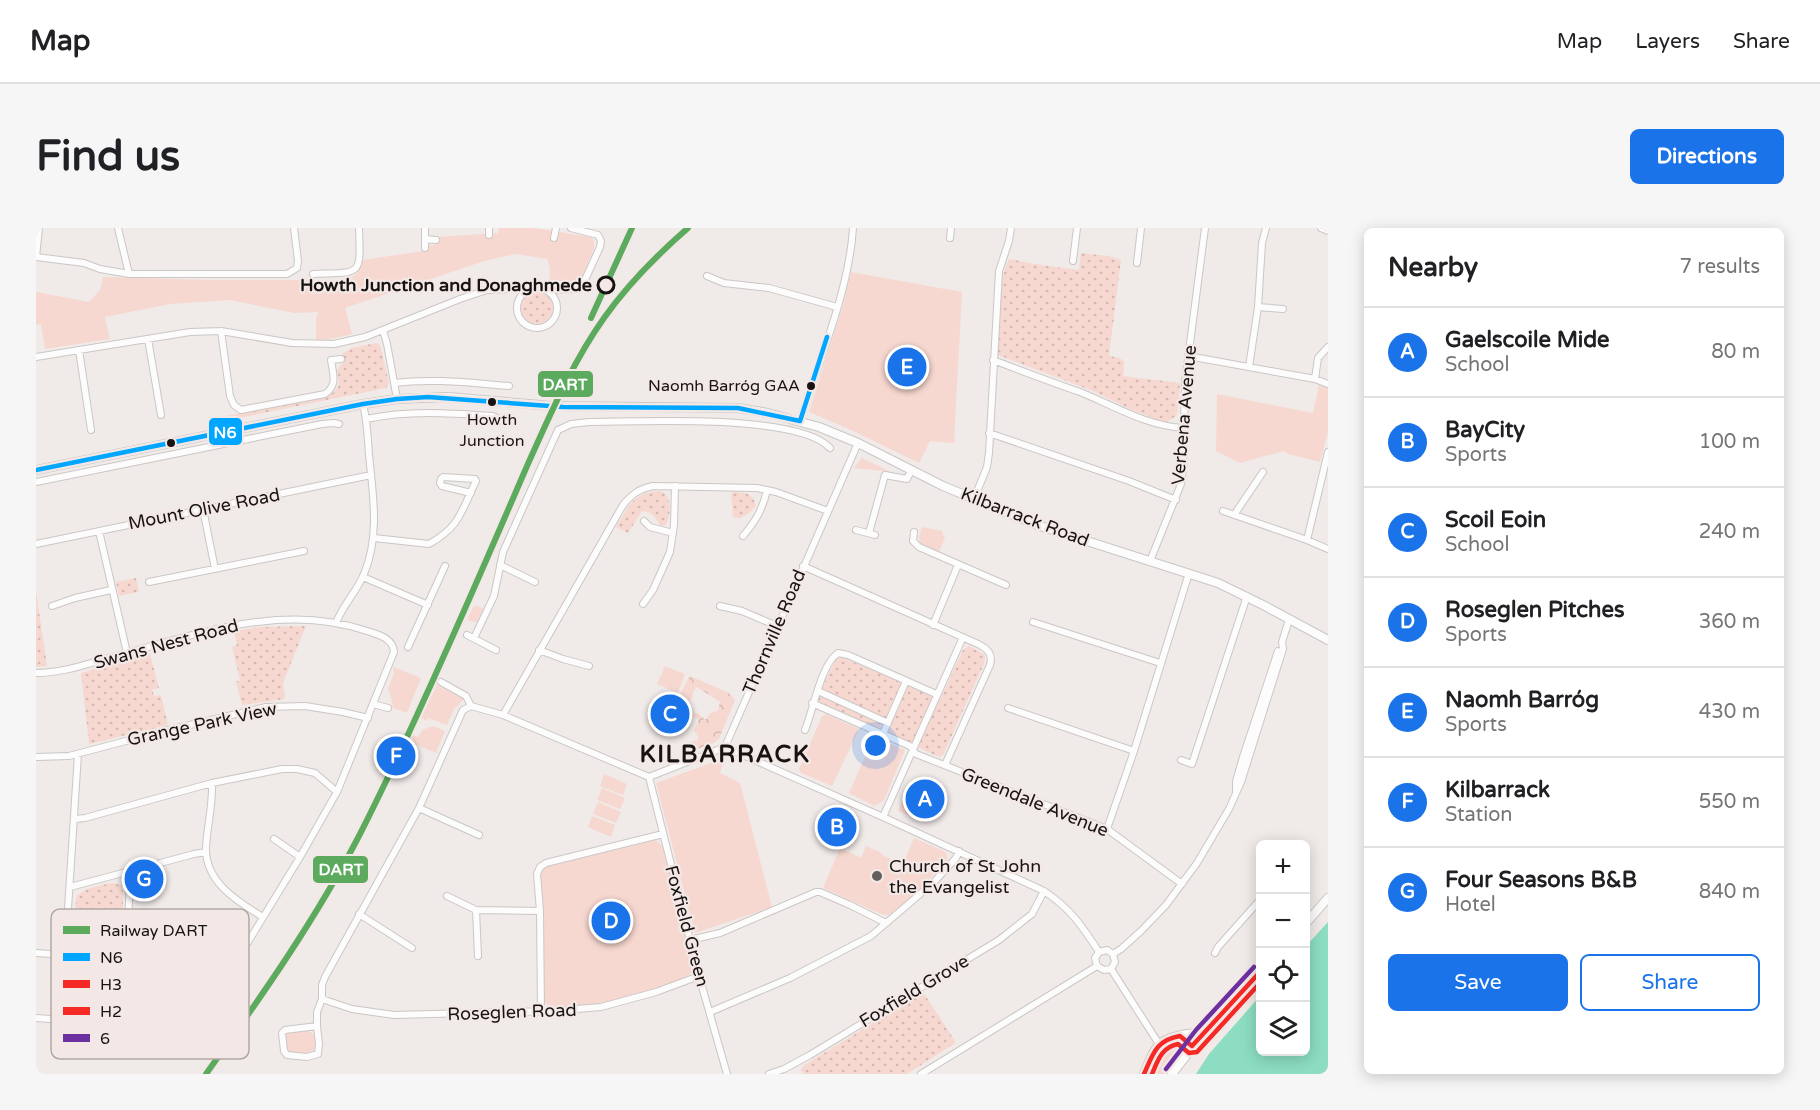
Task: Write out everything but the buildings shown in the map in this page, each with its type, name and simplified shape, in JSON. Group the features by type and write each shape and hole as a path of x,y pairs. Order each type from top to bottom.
{"main road":[{"name":"Kilbarrack Road","path":"36,470 397,399 448,397 545,406 608,408 738,408 768,413 819,427 858,443 911,471 1037,525 1218,583 1328,640"},
{"path":"1310,917 1328,898"},
{"path":"1172,1074 1192,1046 1256,976"},
{"path":"1144,1074 1159,1044 1170,1037 1193,1033 1202,1035"},
{"path":"1180,1036 1192,1046"}],"street":[{"path":"39,228 36,257 84,263 100,269 129,274 287,274 297,268 294,228"},
{"path":"118,228 129,274"},
{"path":"313,274 355,271 359,265 359,228"},
{"path":"425,228 425,248"},
{"path":"554,238 556,228"},
{"path":"36,357 190,332 221,331 292,343 322,345 350,341 487,290 533,288 548,290 580,287 597,256 601,241 598,235 571,228"},
{"path":"800,421 837,307 852,252 853,228"},
{"path":"950,238 951,228"},
{"path":"974,499 987,466 999,271 1010,241 1011,228"},
{"path":"1073,261 1077,228"},
{"path":"1137,263 1141,228"},
{"name":"Verbena Avenue","path":"1150,561 1181,484 1185,382 1205,228"},
{"path":"1249,367 1258,307 1262,243 1266,228"},
{"path":"1321,228 1328,231"},
{"path":"425,240 436,240"},
{"path":"707,276 724,283 769,288 837,307"},
{"path":"509,288 518,299"},
{"path":"533,288 522,294 516,306 520,319 530,327 543,327 554,319 556,300 548,290"},
{"path":"1258,307 1282,309"},
{"path":"382,330 387,344 397,399"},
{"path":"221,331 230,396 234,405 241,410 325,394 335,381 331,360 341,359"},
{"path":"148,339 161,415"},
{"path":"1315,379 1318,358 1328,347"},
{"path":"79,350 91,430"},
{"path":"1188,356 1315,379 1328,384"},
{"path":"993,360 1081,393 1141,419 1163,426 1184,428"},
{"path":"394,383 460,381 509,386"},
{"path":"336,623 363,577 374,538 371,475 363,404"},
{"path":"718,408 718,422"},
{"path":"366,419 427,412 493,417 502,421"},
{"path":"271,422 274,434"},
{"path":"474,638 494,596 503,552 558,430 571,424 589,422 718,422 765,425 822,440 830,448"},
{"path":"36,482 322,424 339,424"},
{"path":"988,433 1129,481 1176,500"},
{"name":"Thornville Road","path":"725,747 858,443"},
{"path":"1307,540 1328,453"},
{"path":"856,530 872,534 885,476 907,479 911,471"},
{"path":"1234,515 1263,472"},
{"name":"Mount Olive Road","path":"36,544 371,475"},
{"path":"374,538 429,544 458,521 466,506 476,481 459,477 441,479 442,486 471,493"},
{"path":"503,716 616,516 632,494 642,488 653,486 767,490 828,511"},
{"path":"643,604 670,552 675,486"},
{"path":"743,536 763,506 767,490"},
{"path":"203,509 215,569"},
{"path":"1222,511 1328,549"},
{"path":"644,521 650,527 673,533"},
{"path":"99,531 127,653"},
{"path":"914,532 913,541 919,547 1006,585"},
{"path":"149,582 304,552"},
{"path":"500,565 535,582"},
{"path":"933,625 958,565"},
{"path":"803,566 963,637 989,652 991,660 945,765"},
{"path":"402,640 409,645 444,569 434,568"},
{"path":"1107,830 1189,573"},
{"path":"363,577 428,605"},
{"path":"52,606 111,590"},
{"path":"1181,760 1191,764 1247,596"},
{"path":"720,606 742,611 777,626"},
{"name":"Swans Nest Road","path":"36,673 65,671 225,626 251,622 307,620 336,623 372,632 387,639 393,647 392,658 337,792 249,940"},
{"path":"1113,954 1141,931 1166,905 1230,809 1241,782 1277,668 1289,620"},
{"path":"1033,622 1160,663"},
{"path":"466,635 496,650"},
{"path":"883,817 963,637"},
{"path":"539,650 589,666"},
{"path":"806,730 811,717 812,703 831,661 838,653 848,655 936,694"},
{"path":"883,734 906,681"},
{"path":"441,682 466,696 471,706"},
{"path":"818,691 888,723"},
{"name":"Greendale Avenue","path":"812,703 910,746 916,754 1107,830 1182,884"},
{"path":"374,704 388,708"},
{"path":"317,1026 285,1030 282,1033 284,1051 287,1055 307,1057 318,1054 317,1012 322,999 322,985 325,977 419,807 463,710 471,706 503,716 649,777 725,747 1044,891 1061,903 1078,920 1100,952"},
{"name":"Grange Park View","path":"36,757 62,757 78,754 266,707 312,707 368,718"},
{"path":"1008,708 1134,751"},
{"path":"68,909 78,754"},
{"path":"75,819 254,773 297,769 315,773 337,792"},
{"name":"Foxfield Green","path":"649,777 699,976 727,1074"},
{"path":"212,783 213,795 206,852 210,866 224,890 231,897 263,918"},
{"path":"419,807 479,835"},
{"path":"541,1012 540,911 537,874 542,865 663,834"},
{"path":"274,839 300,857"},
{"path":"710,1012 790,978 871,936 933,883 956,858 959,851"},
{"path":"70,887 206,852"},
{"path":"128,872 130,883 129,909"},
{"name":"Foxfield Grove","path":"769,1074 784,1070 999,940 1032,914 1044,891"},
{"path":"690,940 720,933 820,892 886,923"},
{"path":"447,896 476,910 540,911"},
{"path":"1215,953 1256,904"},
{"path":"476,910 478,956"},
{"path":"359,914 412,948"},
{"path":"1107,950 1113,954 1115,962 1111,969 1104,970 1097,966 1095,958 1100,952 1107,950"},
{"name":"Swans Nest Road","path":"36,953 51,954"},
{"path":"921,1074 1097,966"},
{"path":"1111,969 1159,1044"},
{"name":"Roseglen Road","path":"322,999 352,1009 394,1015 541,1012 601,1007 656,992 699,976"},
{"path":"36,1018 51,1019"}],"green space":[{"path":"499,228 534,228 591,237 594,241 594,248 581,280 574,286 549,287 550,268 547,259 516,254 484,261 345,308 352,334 326,340 316,340 318,312 294,313 230,300 170,304 105,317 110,339 45,349 41,324 36,325 36,292 89,302 100,290 103,277 347,280 358,272 362,260 424,251 427,246 435,245 435,237 498,233"},
{"path":"1081,253 1121,260 1109,356 1124,361 1123,376 1180,383 1177,415 1167,422 998,355 1000,292 1009,259 1079,270"},
{"name":"Naomh Barróg GAA","path":"851,272 962,292 954,443 930,441 919,463 809,412 843,306"},
{"path":"537,292 548,297 553,308 548,319 537,324 526,319 521,308 526,297"},
{"path":"376,343 381,348 389,383 386,388 219,422 220,418 226,416 329,396 339,385 337,370 344,362 342,354 352,348"},
{"path":"1319,385 1328,388 1328,432 1320,462 1283,451 1240,463 1216,451 1217,394 1313,413"},
{"path":"862,458 891,472 854,468"},
{"path":"659,491 665,493 669,500 666,525 660,526 653,516 642,511 628,533 616,527 628,507 637,498"},
{"path":"731,493 749,494 756,506 740,518 733,517"},
{"path":"922,527 942,531 945,537 939,552 920,544 919,537"},
{"path":"136,578 139,592 119,596 116,582"},
{"path":"36,591 47,666 36,667"},
{"path":"475,605 483,609 477,622 469,621 468,618"},
{"path":"306,626 283,683 285,699 242,705 236,682 240,680 232,647 237,645 234,631 261,627"},
{"path":"969,646 984,654 984,664 943,755 939,757 821,703 817,699 836,659 842,657 940,700 963,650"},
{"path":"150,654 159,688 152,690 154,696 161,695 168,725 89,744 81,673"},
{"path":"665,666 685,674 678,693 657,684"},
{"path":"394,667 421,678 407,713 393,708 388,689"},
{"path":"690,676 729,693 735,700 719,739 686,753 682,746 684,743 698,740 694,730 698,719 690,715 692,712 699,714 705,720 711,713 718,710 720,702 697,687 689,701 680,700"},
{"path":"437,685 464,699 454,709 447,725 428,718 427,721 421,718"},
{"path":"826,714 859,729 832,786 801,773 799,769 822,716"},
{"path":"433,726 445,731 436,753 410,742 413,735 418,737 422,730"},
{"path":"874,737 905,750 884,800 874,806 849,793"},
{"path":"725,758 720,773 740,783 772,907 695,933 656,783"},
{"path":"604,774 627,784 623,795 600,786"},
{"path":"602,788 625,798 620,809 597,800"},
{"path":"904,797 928,807 923,821 898,811"},
{"path":"598,802 621,812 616,823 593,814"},
{"path":"592,816 615,825 611,837 588,827"},
{"path":"914,838 944,851 947,860 919,890 891,914 881,914 823,888 840,848 861,858 866,846 882,853 893,860 892,872 898,875"},
{"path":"656,840 662,846 692,967 690,974 658,989 606,1002 553,1008 547,1005 544,1000 542,869"},
{"path":"112,883 121,885 123,909 75,909 76,898 79,894 97,886"},
{"path":"920,994 925,995 955,1041 954,1044 907,1074 804,1074 801,1070 803,1066"},
{"path":"306,1030 316,1039 313,1051 300,1054 286,1050 288,1032"},
{"path":"1178,1041 1180,1049 1165,1074 1151,1074 1164,1048"}],"shaded area":[{"path":"1328,922 1328,1074 1196,1074 1209,1054 1256,1001 1256,1056 1310,1056 1310,942"}],"rail line":[{"name":"DART","path":"591,318 632,228"},
{"name":"DART","path":"249,1013 325,897 360,834 464,612 544,428 592,335 623,293 654,259 688,228"},
{"name":"DART","path":"206,1074 217,1059"}],"transit line":[{"name":"N6","path":"800,421 827,337"},
{"name":"N6","path":"36,470 363,404 428,397 563,407 738,408 800,421"},
{"name":"6","path":"1166,1069 1196,1030 1254,967"},
{"name":"H3","path":"1144,1074 1160,1045 1180,1036 1192,1046 1256,976"},
{"name":"H2","path":"1152,1074 1161,1055 1168,1048 1178,1044 1189,1053 1197,1052 1256,987"}],"place":[{"name":"Howth Junction and Donaghmede","path":"606,285"},
{"name":"Naomh Barróg","path":"907,367"},
{"name":"Naomh Barróg GAA","path":"811,386"},
{"name":"Howth Junction","path":"492,402"},
{"name":"Scoil Eoin","path":"670,714"},
{"name":"Kilbarrack","path":"396,756"},
{"name":"Gaelscoile Mide","path":"925,799"},
{"name":"BayCity","path":"837,827"},
{"name":"Church of St John the Evangelist","path":"877,876"},
{"name":"Four Seasons B&B","path":"144,879"},
{"name":"Roseglen Pitches","path":"611,921"}],"district":[{"name":"KILBARRACK","path":"725,754"}]}
